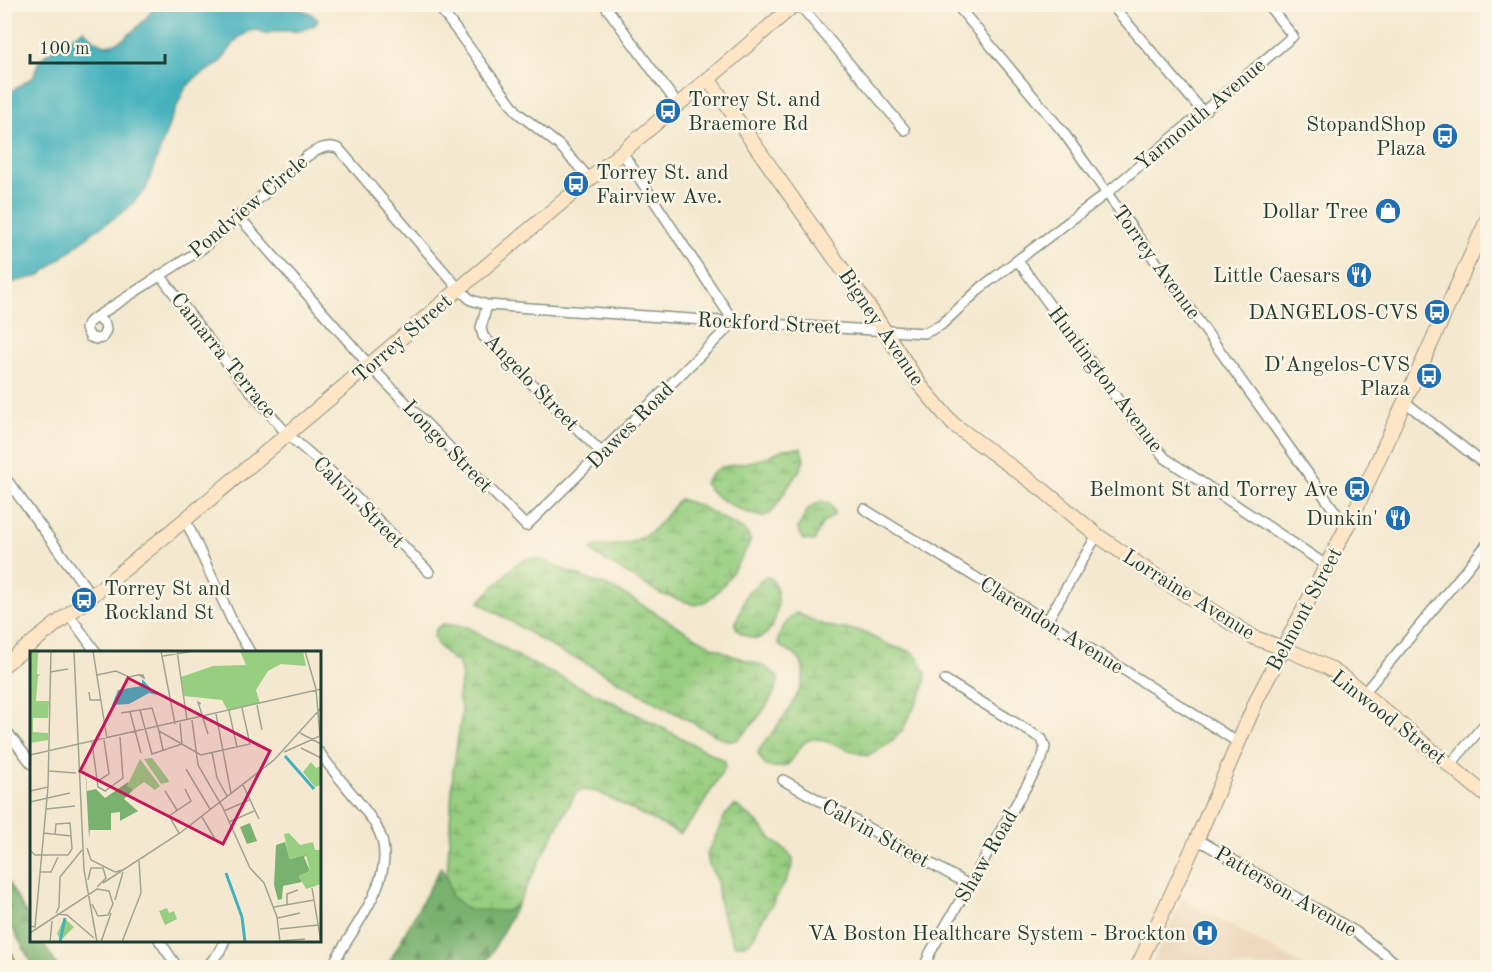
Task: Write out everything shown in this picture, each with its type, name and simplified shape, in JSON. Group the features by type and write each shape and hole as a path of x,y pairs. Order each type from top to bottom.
{"highway":[{"path":"4,959 9,968"}],"main road":[{"name":"Torrey Street","path":"4,665 69,615 370,366 797,4"},
{"name":"Bigney Avenue","path":"709,80 920,385 953,424 1043,490 1097,535"},
{"name":"Belmont Street","path":"1137,968 1197,839 1258,697 1347,528 1488,218"},
{"name":"Lorraine Avenue","path":"1097,535 1150,572 1255,638 1283,648"},
{"name":"Linwood Street","path":"1283,648 1327,667 1364,693 1488,797"}],"street":[{"path":"437,4 518,113 560,146 590,179"},
{"path":"604,4 678,105"},
{"path":"797,4 905,130"},
{"name":"Torrey Avenue","path":"956,4 1063,132 1347,528"},
{"path":"1111,4 1203,112"},
{"name":"Yarmouth Avenue","path":"1107,193 1293,36 1267,4"},
{"name":"Pondview Circle","path":"96,317 203,248 240,218 306,157 319,150 334,147 344,154 459,289"},
{"path":"622,152 734,322"},
{"name":"Rockford Street","path":"459,289 471,300 487,305 914,333 933,330 983,286 1107,193"},
{"name":"Longo Street","path":"240,218 370,366 526,526"},
{"name":"Huntington Avenue","path":"1018,261 1121,404 1165,458 1326,565"},
{"name":"Camarra Terrace","path":"160,275 222,357 287,434"},
{"name":"Angelo Street","path":"487,305 481,328 483,336 602,453"},
{"name":"Dawes Road","path":"526,526 734,322"},
{"path":"1405,402 1488,467"},
{"name":"Calvin Street","path":"287,434 330,471 429,572"},
{"path":"4,476 92,596"},
{"name":"Clarendon Avenue","path":"864,509 1047,621 1239,743"},
{"path":"185,519 230,618 249,651"},
{"path":"1047,621 1097,535"},
{"path":"1364,693 1488,543"},
{"path":"69,615 95,651"},
{"name":"Shaw Road","path":"924,968 930,953 1042,759 1045,744 1037,736 945,680"},
{"path":"1450,765 1488,720"},
{"path":"4,728 30,761"},
{"path":"321,754 376,827 384,856 383,870 377,889 331,968"},
{"name":"Calvin Street","path":"783,780 969,885"},
{"name":"Patterson Avenue","path":"1197,839 1356,932 1402,968"},
{"path":"160,942 178,968"},
{"path":"206,968 224,942"}],"shaded area":[{"name":"VA Boston Healthcare System - Brockton","path":"1182,899 1306,967 1151,967"}],"green space":[{"path":"801,448 804,460 801,468 771,513 762,517 730,505 704,483 714,471 722,467 763,459 783,449"},
{"path":"680,499 700,506 745,531 750,539 750,543 728,579 713,596 696,605 661,594 597,556 591,549 595,546 623,544 643,537 660,523"},
{"path":"821,501 829,503 834,515 822,524 814,541 803,540 798,528 809,508"},
{"path":"529,558 546,561 612,588 712,646 767,668 778,678 774,693 746,732 733,741 726,740 578,659 564,654 479,602 516,564"},
{"path":"767,576 773,582 778,599 775,619 766,634 759,638 748,637 735,625 747,593"},
{"path":"796,613 826,626 860,631 889,645 912,652 918,658 926,674 924,688 902,731 888,744 867,756 823,740 812,739 803,744 786,765 766,766 758,754 759,750 792,705 803,678 803,666 797,657 778,644 784,627"},
{"path":"443,624 468,627 526,661 615,703 725,761 725,767 697,814 680,834 598,792 583,790 576,792 518,903 507,911 469,910 452,897 447,878 453,771 462,712 458,696 462,677 459,664 438,646 435,640 434,634"},
{"path":"734,806 758,823 788,852 793,860 784,883 754,936 748,943 741,945 734,945 720,908 717,880 709,865 707,854 725,816"},
{"path":"441,867 447,878 452,897 507,911 518,903 484,967 386,968"},
{"path":"5,877 30,920 30,942 43,942 58,967 34,967 5,915"}],"water":[{"path":"155,5 289,5 310,13 318,20 315,25 300,31 275,31 266,34 258,30 250,31 238,38 219,64 195,78 185,89 171,119 146,189 126,210 92,233 39,276 5,284 5,96 34,76 38,63 47,53 83,30 102,44 109,45 133,32"}],"place":[{"name":"Torrey St. and Braemore Rd","path":"668,111"},
{"name":"StopandShop Plaza","path":"1445,136"},
{"name":"Torrey St. and Fairview Ave.","path":"576,184"},
{"name":"Dollar Tree","path":"1388,211"},
{"name":"Little Caesars","path":"1359,275"},
{"name":"DANGELOS-CVS","path":"1437,312"},
{"name":"D'Angelos-CVS Plaza","path":"1429,376"},
{"name":"Belmont St and Torrey Ave","path":"1357,489"},
{"name":"Dunkin'","path":"1398,518"},
{"name":"Torrey St and Rockland St","path":"84,600"},
{"name":"VA Boston Healthcare System - Brockton","path":"1205,933"}]}
